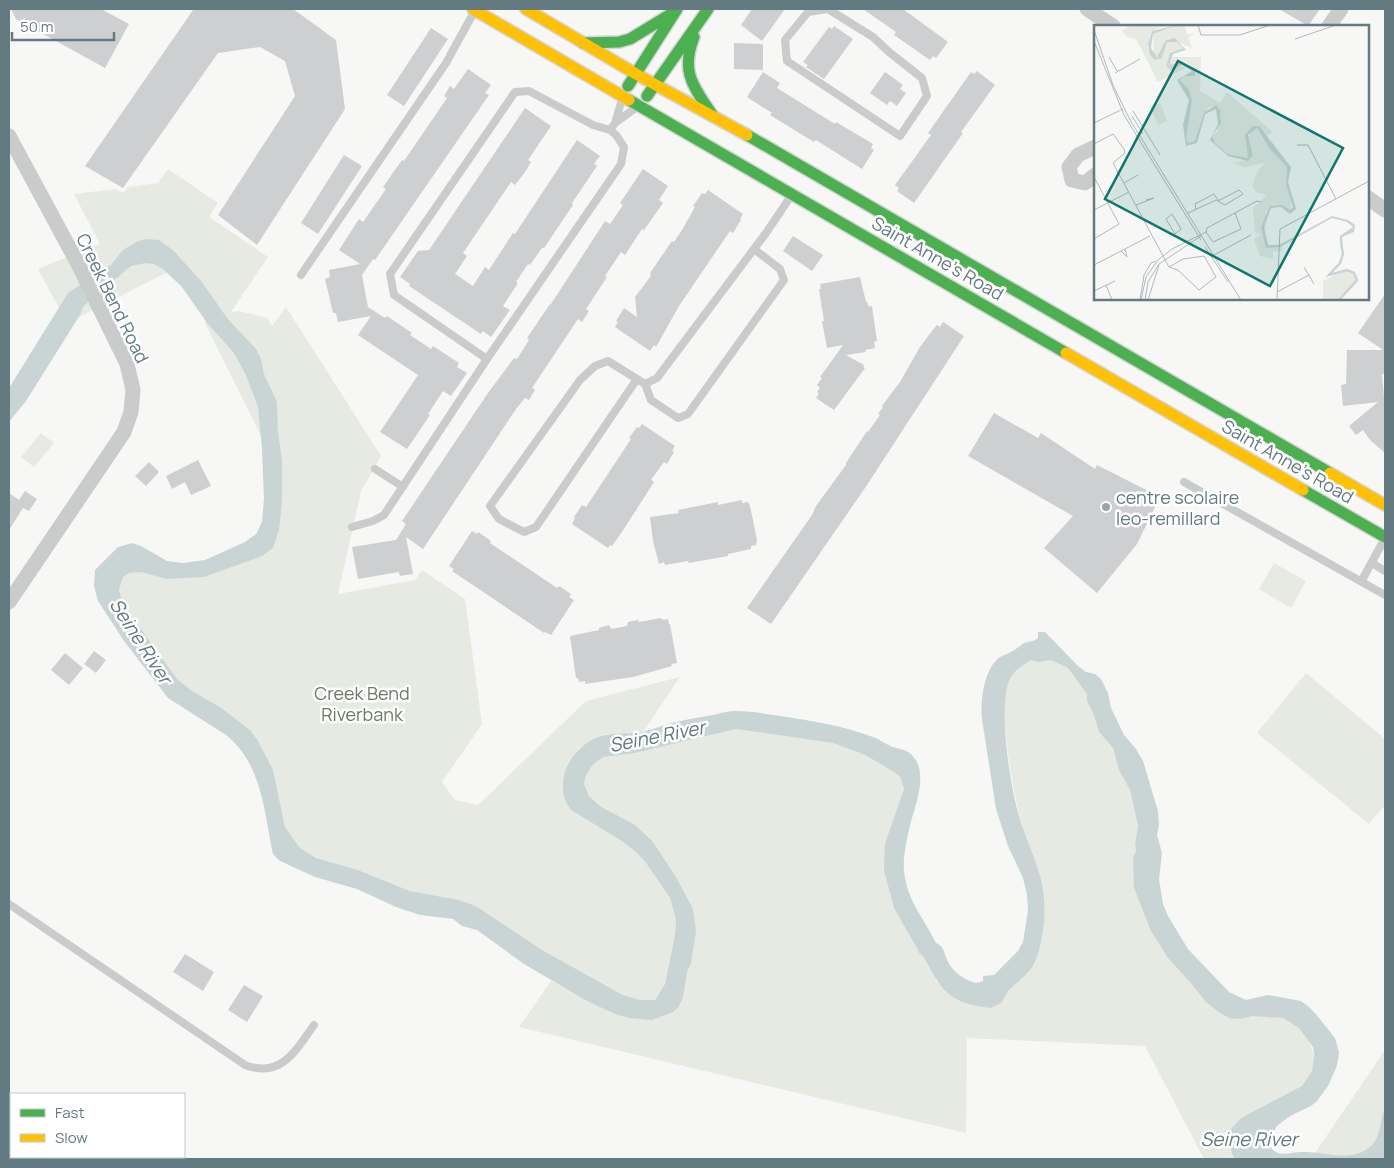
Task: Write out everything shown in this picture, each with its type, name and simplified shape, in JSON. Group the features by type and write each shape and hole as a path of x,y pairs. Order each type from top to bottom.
{"main road":[{"name":"Saint Anne's Road","path":"474,9 1385,538"},
{"name":"Saint Anne's Road","path":"526,9 715,119 795,162 1385,505"},
{"path":"583,43 619,42 630,39 676,9"},
{"path":"623,96 667,27 676,9"},
{"path":"640,106 706,11"},
{"path":"706,11 689,45 687,62 688,74 715,119"}],"street":[{"path":"1087,9 1111,25"},
{"path":"1331,25 1341,9"},
{"name":"Creek Bend Road","path":"9,136 103,313 127,364 133,390 131,412 124,432 9,602"},
{"path":"1094,147 1078,155 1069,167 1072,180 1085,183 1094,177"},
{"path":"1369,199 1385,210"}],"lane":[{"path":"301,275 446,63 474,9"},
{"path":"828,9 873,37 922,78 927,96 900,136 787,61 785,40 808,12 828,9"},
{"path":"487,359 394,295 390,274 515,92 529,90 593,125 613,126 640,106"},
{"path":"352,527 373,521 384,515 487,359 621,164 624,147 616,135 613,126 623,96"},
{"path":"645,384 657,378 754,249 792,194"},
{"path":"637,379 536,527 524,532 499,519 490,506 580,380 595,366 608,361 637,379 645,384 651,400 678,418 688,414 784,280 780,270 754,249"},
{"path":"375,469 403,487"},
{"path":"1184,482 1385,594"},
{"path":"1362,580 1385,538"},
{"path":"1372,563 1385,570"},
{"path":"9,904 253,1068 266,1069 278,1066 286,1061 295,1052 314,1025"}],"green space":[{"name":"Creek Bend Riverbank","path":"168,169 218,203 209,217 268,257 230,313 239,311 267,318 272,326 286,307 381,456 361,491 338,594 415,580 422,570 465,599 482,724 442,782 455,800 478,805 586,701 680,677 643,732 631,735 607,734 579,748 568,763 562,789 637,853 670,898 676,920 675,935 665,984 655,1000 640,1000 623,995 542,950 476,906 459,900 410,891 358,870 316,858 300,848 285,827 273,771 220,707 192,691 177,679 123,604 119,590 123,577 129,572 141,572 166,579 262,556 282,478 205,323 224,315 202,282 174,251 176,268 67,323 38,269 100,244 74,194 116,189 123,193 128,187 158,183"},
{"path":"41,433 54,443 34,467 21,457"},
{"path":"1274,563 1306,581 1291,608 1259,589"},
{"path":"1031,660 1039,662 1051,660 1068,668 1087,694 1087,701 1099,732 1113,748 1119,770 1130,790 1138,826 1135,843 1136,851 1133,858 1190,982 1205,1001 1245,1018 1264,1015 1283,1017 1299,1028 1310,1044 1314,1062 1308,1080 1296,1090 1241,1118 1232,1154 1235,1159 1204,1159 1145,1046 967,1038 966,1133 519,1027 551,981 615,1014 652,1020 687,972 691,964 694,945 634,824 603,808 589,796 584,784 591,767 604,757 635,753 736,729 833,743 865,755 900,777 904,789 885,843 923,956 937,982 1007,991 1024,975 1036,957 1044,925 1043,902 1024,836 1014,788 1004,716 1005,695 1009,681 1015,672"},
{"path":"1306,673 1385,739 1385,805 1369,824 1257,733"},
{"path":"1385,1050 1385,1104 1380,1132 1374,1143 1360,1153 1341,1155 1315,1153"}],"water":[{"name":"Seine River","path":"145,239 159,240 174,251 202,282 227,318 256,349 261,359 264,374 277,402 278,432 282,460 282,501 279,530 273,548 262,556 204,577 166,579 141,572 129,573 123,577 119,590 123,604 177,679 192,691 220,707 250,730 258,741 273,770 285,827 300,848 316,858 358,870 410,891 459,900 476,906 542,950 623,995 640,1000 655,1000 665,984 675,935 676,920 670,898 637,853 622,841 571,810 565,799 563,787 564,775 568,764 584,745 606,735 643,732 672,723 727,712 753,712 816,722 873,737 890,746 908,752 915,759 919,768 920,779 917,801 905,850 904,871 906,882 912,900 936,943 943,948 953,970 972,982 983,981 983,976 994,975 1018,951 1023,942 1028,910 1023,878 1008,846 996,809 982,719 984,685 990,669 1000,657 1010,653 1024,643 1038,638 1038,632 1045,632 1078,666 1101,679 1108,693 1111,708 1124,735 1143,761 1158,811 1159,825 1157,835 1162,853 1159,879 1163,904 1188,949 1229,992 1246,1000 1268,995 1301,1001 1315,1013 1335,1038 1339,1052 1338,1060 1328,1086 1311,1106 1290,1116 1277,1126 1268,1142 1271,1148 1281,1154 1310,1152 1351,1155 1359,1153 1372,1145 1378,1136 1385,1108 1385,1158 1235,1159 1229,1139 1230,1130 1241,1118 1302,1086 1312,1071 1313,1047 1299,1028 1283,1018 1252,1016 1237,1019 1229,1018 1220,1013 1205,1001 1168,958 1151,931 1134,888 1133,858 1136,851 1135,843 1138,826 1130,790 1119,770 1113,748 1099,732 1087,701 1087,694 1068,668 1051,660 1039,662 1031,660 1021,667 1011,677 1006,694 1006,748 1012,786 1021,824 1041,880 1044,920 1039,950 1034,964 1008,991 1002,1001 991,1008 965,1003 956,999 942,987 923,956 918,952 894,908 884,870 885,843 904,789 900,777 865,755 833,743 736,729 635,753 604,757 591,767 584,784 589,796 603,808 634,824 653,842 676,877 693,909 696,931 683,997 679,1006 673,1012 652,1020 629,1018 615,1014 585,1000 524,964 477,930 462,926 453,919 420,915 396,907 357,889 315,877 280,861 273,854 259,788 247,759 238,746 226,735 168,698 124,641 98,601 94,586 95,570 118,547 132,543 167,561 183,563 205,560 245,542 256,534 262,522 264,498 258,407 245,373 234,353 207,323 182,287 163,269 154,264 146,263 131,266 83,307 80,315 26,401 9,422 9,388 68,293 91,275 111,265 123,250"}],"building":[{"path":"11,9 101,9 129,24 105,68 16,19"},
{"path":"293,9 336,40 345,109 257,245 218,215 295,96 285,61 260,47 218,53 123,188 85,166 193,10"},
{"path":"752,9 785,9 762,41 741,25"},
{"path":"863,9 903,9 948,42 936,58 933,56 930,60 894,35 896,32"},
{"path":"1279,9 1320,9 1309,25"},
{"path":"834,26 853,39 824,79 806,67 808,65 803,62 829,27 832,29"},
{"path":"431,28 448,39 404,106 387,95"},
{"path":"734,43 763,44 763,70 734,69"},
{"path":"468,69 491,85 485,93 489,95 375,260 373,259 362,275 368,307 385,318 387,316 431,349 433,346 459,363 457,367 467,373 451,396 443,391 428,414 430,415 407,449 380,432 418,375 358,335 371,316 338,322 336,313 333,313 325,279 330,277 329,270 360,264 339,250 359,219 363,222 386,189 383,187 402,160 404,161 447,98 444,96 450,86 454,89"},
{"path":"977,71 995,85 914,203 897,191 899,188 895,185 931,135 928,133 971,72 974,74"},
{"path":"763,72 780,83 777,88 835,124 836,122 873,144 871,148 874,150 862,169 816,140 814,142 770,115 772,113 747,97"},
{"path":"885,72 903,85 900,89 906,93 897,106 890,101 887,105 870,93"},
{"path":"525,108 551,126 528,160 531,162 525,172 515,185 511,182 463,253 467,256 455,274 473,286 485,267 489,270 513,233 515,234 577,140 600,156 594,164 597,166 572,203 573,205 544,248 542,248 530,265 528,264 516,282 518,283 503,306 510,310 491,337 483,331 481,334 409,286 410,284 400,277 418,251 429,250"},
{"path":"344,155 362,166 318,234 301,223"},
{"path":"643,169 668,186 659,200 663,203 644,230 642,229 625,255 621,252 586,309 589,311 582,322 578,319 532,388 535,390 529,400 525,398 516,409 423,549 406,537 413,574 400,576 399,572 358,579 352,547 396,540 406,524 402,521 488,393 514,358 517,359 529,340 527,338 605,221 610,224 623,205 620,203"},
{"path":"708,190 743,214 741,220 733,233 730,231 679,306 656,347 654,345 650,351 615,327 618,322 616,321 624,308 637,317 635,297 651,276 650,273 672,241 674,242 682,230 695,207 693,206 702,193 705,194"},
{"path":"793,236 823,255 812,271 783,251"},
{"path":"860,277 866,302 869,307 872,306 877,341 874,342 875,348 865,350 866,352 846,355 864,365 863,367 865,368 834,410 816,398 820,388 817,385 822,378 820,377 843,345 827,348 819,289 821,289 820,284"},
{"path":"1385,294 1385,374 1382,374 1385,409 1385,453 1370,440 1363,430 1356,435 1349,426 1378,402 1343,406 1341,385 1346,384 1347,350 1383,350 1358,333"},
{"path":"943,322 964,336 865,488 771,624 747,608 846,465 867,431 880,415 878,414 882,406 900,382 920,347 937,325 940,327"},
{"name":"centre scolaire leo-remillard","path":"994,413 1038,438 1041,433 1095,469 1097,465 1160,497 1137,544 1097,593 1044,548 1073,516 968,456"},
{"path":"642,424 675,446 672,451 674,452 667,464 664,462 651,480 654,482 622,532 612,546 610,545 608,548 572,524 582,505 586,507 631,439 629,438 637,427 639,428"},
{"path":"198,460 211,486 191,495 185,482 172,489 166,476"},
{"path":"149,462 159,472 146,486 135,476"},
{"path":"25,491 37,499 29,511 23,508 9,530 9,493 19,500"},
{"path":"742,500 742,503 748,502 750,506 757,540 756,545 751,546 751,549 728,554 728,556 689,563 688,561 665,565 664,562 659,564 653,541 650,517 679,513 678,510 718,502 718,505"},
{"path":"472,531 477,534 478,532 491,541 490,543 557,588 559,586 571,594 569,597 574,600 551,635 544,633 452,571 454,569 449,566"},
{"path":"661,618 663,620 668,619 670,624 677,663 633,677 585,684 585,681 579,682 578,678 576,678 570,636 599,630 599,628 609,625 611,629 627,626 628,622"},
{"path":"94,651 106,660 96,673 84,664"},
{"path":"65,653 83,668 69,685 51,670"},
{"path":"185,954 214,972 203,991 173,972"},
{"path":"244,985 263,996 247,1022 228,1010"}],"traffic: fast":[{"path":"628,86 677,9"},
{"path":"647,96 708,9"},
{"path":"583,43 619,42 630,39 671,14"},
{"path":"694,37 688,60 691,79 713,116"},
{"path":"629,100 1066,353"},
{"path":"747,135 1330,473"},
{"path":"1303,490 1385,537"}],"traffic: slow":[{"path":"473,9 629,100"},
{"path":"526,9 636,74 747,135"},
{"path":"1066,353 1303,490"},
{"path":"1330,473 1385,505"}],"place":[{"name":"centre scolaire leo-remillard","path":"1106,507"}]}
